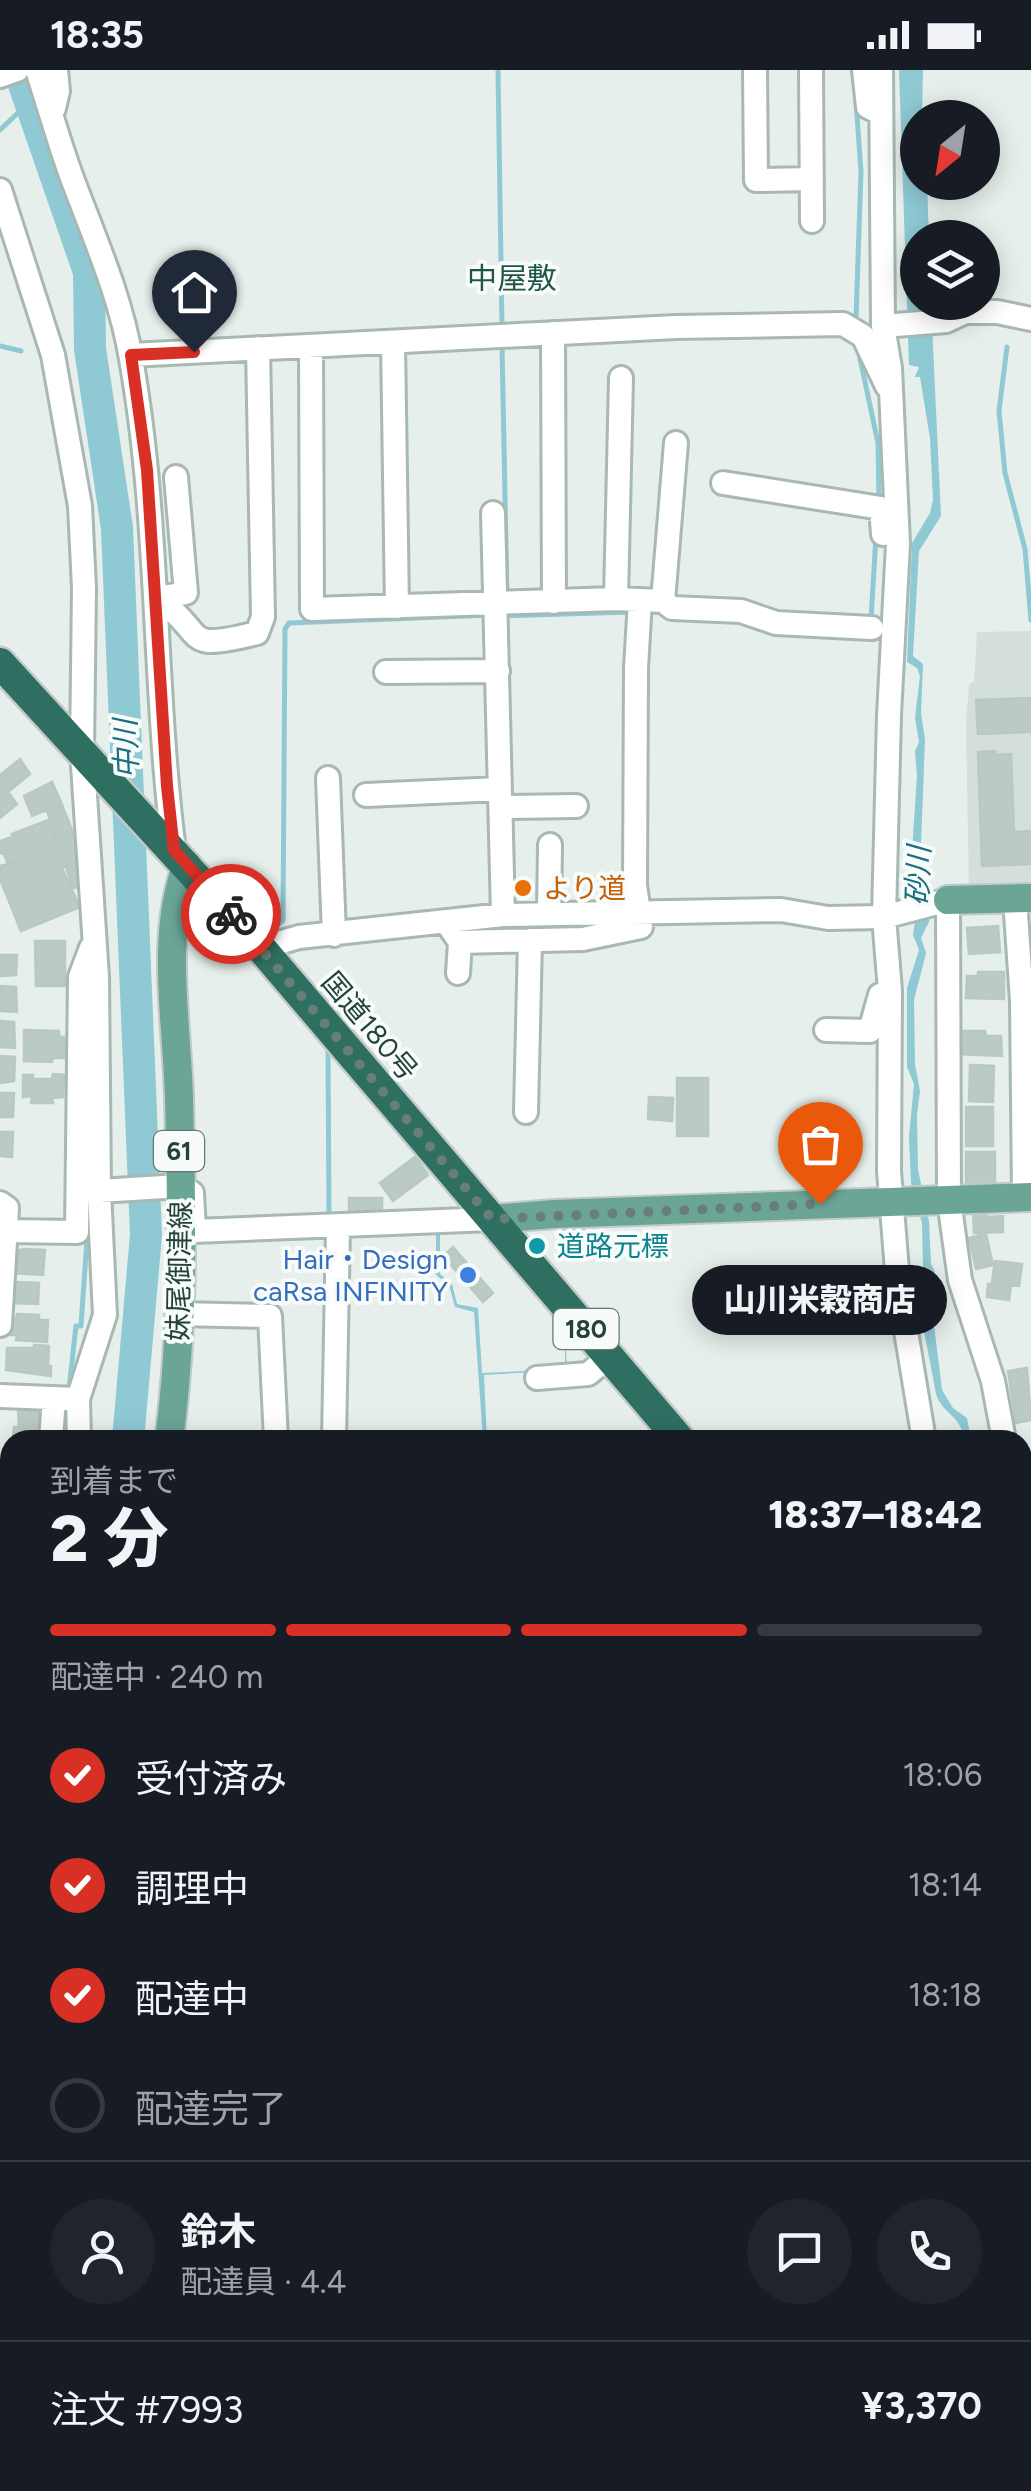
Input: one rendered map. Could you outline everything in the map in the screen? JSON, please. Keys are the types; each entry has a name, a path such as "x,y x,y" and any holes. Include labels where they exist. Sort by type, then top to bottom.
{"highway":[{"name":"国道180号","path":"0,664 261,948 671,1430"}],"main road":[{"name":"妹尾御津線","path":"171,1430 179,1314 172,938 177,891 175,851"},
{"path":"945,902 1023,899"},
{"path":"492,1219 1027,1197"}],"street":[{"path":"0,76 17,70"},
{"path":"37,70 108,272 131,355 147,470 175,851"},
{"path":"52,116 58,91 56,70"},
{"path":"754,70 756,180 812,179"},
{"path":"810,70 812,221"},
{"path":"864,70 868,107 882,114"},
{"path":"826,1030 870,1031 880,1000 888,917 892,586 898,544 887,326 881,70"},
{"path":"0,190 52,355 80,506 84,588 82,750 94,940 105,1315 78,1399 79,1430"},
{"path":"0,216 18,244"},
{"path":"887,326 940,322 965,312 997,312 1031,319"},
{"path":"131,355 761,323 844,324 863,336 890,389"},
{"path":"553,333 554,602"},
{"path":"393,342 397,607"},
{"path":"311,346 312,609 501,609 554,602 740,611 776,623 872,628"},
{"path":"157,598 174,610 194,638 202,642 257,633 262,618 258,348"},
{"path":"460,942 583,938 641,927 635,885 639,606 621,378"},
{"path":"639,606 676,443"},
{"path":"157,598 186,593 176,477"},
{"path":"723,482 880,508 892,586 872,628 889,715"},
{"path":"493,513 501,609 498,670 503,914"},
{"path":"386,672 498,670"},
{"path":"328,778 334,935"},
{"path":"366,795 500,798 576,806"},
{"path":"549,914 550,844"},
{"path":"1023,899 1027,1197"},
{"path":"261,948 299,937 503,914 782,910 828,918 888,917 945,902 946,1200 960,1280 993,1381 1002,1430"},
{"path":"446,922 460,942 458,974"},
{"path":"7,1231 78,1232 80,977 94,940"},
{"path":"526,1112 530,940"},
{"path":"886,950 898,1283 920,1430"},
{"path":"101,1190 176,1186 192,1193 194,1231 492,1219"},
{"path":"0,1202 7,1208 0,1324"},
{"path":"332,1228 334,1430"},
{"path":"179,1314 270,1316 276,1430"},
{"path":"537,1378 588,1374 609,1357"},
{"path":"0,1396 78,1399"},
{"path":"52,1430 54,1398"}],"shaded area":[{"path":"1031,628 1031,887 969,890 966,724 977,632"}],"water":[{"path":"899,70 923,70 922,100 900,100"},
{"path":"903,200 928,200 928,220 904,220"},
{"name":"砂川","path":"907,320 932,320 941,516 919,551 913,656 923,664 921,844 930,892 929,922 921,938 926,953 914,1000 915,1064 920,1091 918,1170 935,1272 930,1292 942,1390 953,1408 967,1418 969,1430 961,1430 936,1394 918,1299 928,1275 923,1268 922,1223 911,1183 909,1137 914,1084 907,1067 907,988 919,950 913,935 916,915 905,898 918,879 912,851 915,751 919,742 915,718 920,676 917,668 907,662 912,543 930,513 933,500 930,438 920,377 915,377 919,367 909,365"},
{"path":"440,1224 440,1274 452,1284 457,1304 478,1308 482,1373 565,1369 565,1328 567,1370 484,1375 487,1430 482,1430 474,1312 455,1307 449,1285 436,1275 436,1227"}],"building":[{"path":"1031,698 1031,732 978,734 976,700"},
{"path":"995,751 995,755 1011,754 1014,832 1031,831 1031,864 982,866 978,752"},
{"path":"20,759 30,774 8,792 17,804 0,818 0,775"},
{"path":"52,782 62,804 32,816 24,796"},
{"path":"62,805 74,835 79,887 73,888 47,811"},
{"path":"48,820 67,865 62,868 80,907 21,931 0,879 0,866 23,860 12,834"},
{"path":"12,837 21,859 7,862 0,853 0,841"},
{"path":"998,926 1000,952 969,954 967,928"},
{"path":"35,941 65,941 65,986 36,986"},
{"path":"0,955 17,955 16,975 0,976"},
{"path":"978,972 1004,972 1004,999 966,998 967,976 978,976"},
{"path":"0,986 16,987 17,1012 0,1011"},
{"path":"0,1021 14,1022 15,1048 0,1047"},
{"path":"24,1030 59,1031 59,1037 64,1037 67,1058 24,1061"},
{"path":"959,1031 985,1031 986,1036 1001,1036 1002,1056 959,1054"},
{"path":"0,1056 15,1057 14,1081 0,1083"},
{"path":"970,1065 994,1066 993,1102 969,1101"},
{"path":"53,1074 64,1075 63,1097 52,1098 53,1103 31,1103 32,1096 23,1097 23,1075 52,1079"},
{"path":"677,1078 708,1078 708,1136 677,1136"},
{"path":"0,1093 14,1093 13,1117 0,1117"},
{"path":"649,1097 673,1098 672,1121 648,1119"},
{"path":"966,1107 993,1107 993,1146 966,1146"},
{"path":"0,1132 13,1132 12,1157 0,1156"},
{"path":"966,1152 995,1152 995,1189 966,1188"},
{"path":"415,1157 428,1175 393,1201 380,1183"},
{"path":"349,1198 382,1198 382,1217 349,1217"},
{"path":"973,1208 986,1208 986,1217 1003,1216 1003,1232 974,1233"},
{"path":"561,1222 584,1223 583,1259 560,1258"},
{"path":"986,1234 993,1265 976,1269 969,1238"},
{"name":"Hair・Design caRsa INFINITY","path":"453,1247 493,1293 483,1302 443,1256"},
{"path":"45,1250 43,1275 12,1273 13,1251"},
{"path":"995,1261 1022,1264 1019,1286 992,1282"},
{"path":"13,1282 39,1283 38,1304 11,1303"},
{"path":"988,1284 1011,1286 1009,1300 987,1297"},
{"path":"17,1314 39,1315 39,1320 48,1320 47,1342 16,1340 17,1335 9,1335 10,1317 17,1318"},
{"path":"49,1346 51,1376 6,1370 7,1348"},
{"path":"1027,1368 1031,1420 1016,1423 1008,1371"},
{"path":"18,1409 39,1410 40,1430 14,1430 19,1427"}],"waterway":[{"name":"中川","path":"19,70 89,272 90,349 117,528 146,1235 129,1430"},
{"path":"498,70 502,328"},
{"path":"855,87 861,172 856,318"},
{"path":"0,130 22,109 34,116"},
{"path":"502,344 507,598"},
{"path":"0,346 21,351"},
{"path":"1007,347 999,411 1005,473 1025,549 1031,620"},
{"path":"858,349 878,443 879,499"},
{"path":"871,619 876,536"},
{"path":"502,616 631,612"},
{"path":"267,936 283,920 285,629 289,623 491,615"},
{"path":"325,1045 329,1217"},
{"path":"69,1389 76,1326 81,1326 87,1239"}],"way so far":[{"path":"231,914 492,1219 820,1204"}],"place":[{"name":"より道","path":"523,888"},
{"name":"山川米穀商店","path":"820,1204"},
{"name":"道路元標","path":"537,1246"},
{"name":"Hair・Design caRsa INFINITY","path":"468,1275"}],"district":[{"name":"中屋敷","path":"512,278"}],"route":[{"path":"194,352 131,355 147,470 174,850 231,914"}]}
